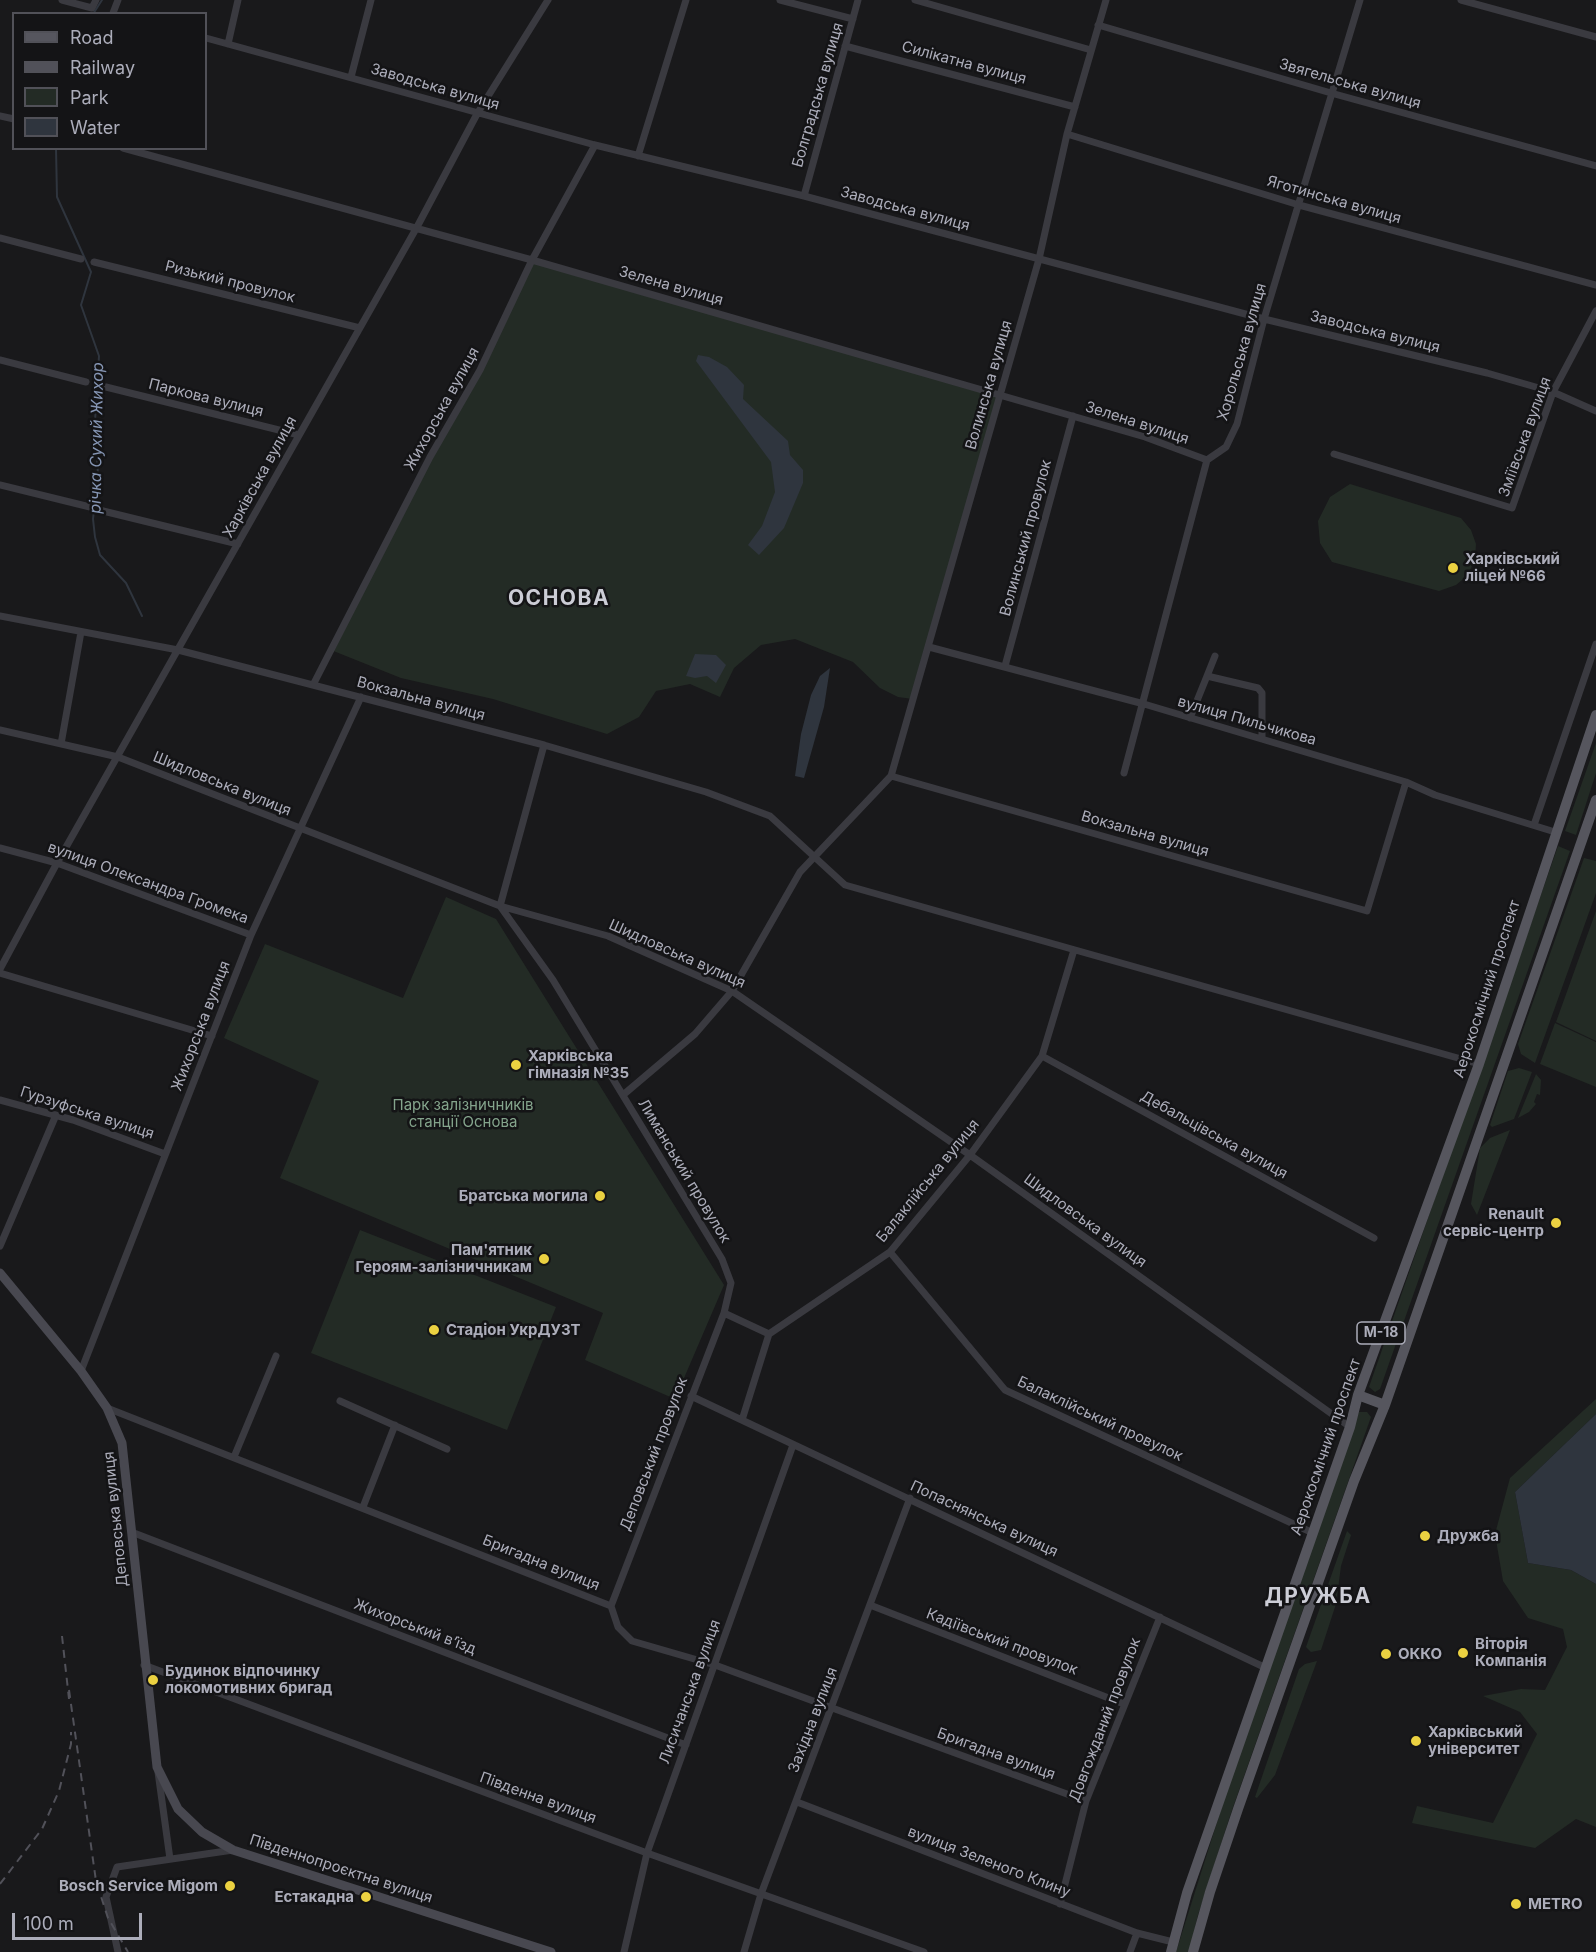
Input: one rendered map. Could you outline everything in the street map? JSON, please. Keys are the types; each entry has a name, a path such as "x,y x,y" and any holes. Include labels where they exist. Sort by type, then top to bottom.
{"main road":[{"name":"Аерокосмічний проспект","path":"1172,1947 1350,1427 1358,1395 1479,1064 1596,715"},
{"name":"М-18","path":"1193,1952 1238,1809 1354,1481 1385,1405 1596,800"},
{"name":"Деповська вулиця","path":"0,1273 81,1371 107,1408 122,1443 134,1533 144,1665 157,1767"},
{"path":"1358,1395 1385,1405"},
{"name":"Південнопроєктна вулиця","path":"157,1767 178,1809 202,1832 233,1850 551,1952"}],"street":[{"path":"62,0 92,8 96,0"},
{"path":"228,44 238,0"},
{"path":"351,76 371,0"},
{"name":"Харківська вулиця","path":"0,971 57,863 417,227 477,114 548,0"},
{"path":"638,156 686,0"},
{"path":"780,0 853,19"},
{"name":"Болградська вулиця","path":"804,196 858,0"},
{"path":"915,0 1091,50"},
{"name":"Волинська вулиця","path":"891,776 1039,259 1067,134 1106,0"},
{"name":"Хорольська вулиця","path":"1207,460 1226,447 1237,424 1264,319 1360,0"},
{"path":"1461,0 1596,37"},
{"path":"102,11 108,12"},
{"name":"Звягельська вулиця","path":"1098,25 1331,93 1596,166"},
{"name":"Заводська вулиця","path":"207,38 351,76 477,114 595,145 804,196 1264,319 1487,373 1553,392 1596,411"},
{"name":"Силікатна вулиця","path":"845,46 1075,106"},
{"name":"Яготинська вулиця","path":"1067,134 1299,205 1596,285"},
{"name":"Жихорська вулиця","path":"313,685 430,457 480,370 532,260 595,145"},
{"name":"Зелена вулиця","path":"130,150 532,260 1145,437 1207,460"},
{"path":"0,238 81,259"},
{"name":"Ризький провулок","path":"94,262 360,328"},
{"name":"Зміївська вулиця","path":"1334,454 1512,508 1553,392 1596,310"},
{"path":"0,360 86,382"},
{"name":"Паркова вулиця","path":"106,387 299,435"},
{"name":"Волинський провулок","path":"1005,666 1073,416"},
{"path":"1124,773 1207,460"},
{"path":"0,485 90,507"},
{"path":"99,510 238,544"},
{"name":"Вокзальна вулиця","path":"0,616 178,650 544,745 706,792 770,816 845,885 1479,1064"},
{"path":"61,744 81,632"},
{"path":"1534,825 1596,644"},
{"name":"вулиця Пильчикова","path":"929,647 1144,704 1406,782 1435,795 1555,832"},
{"path":"1190,718 1215,656"},
{"path":"1208,676 1258,688 1262,693 1262,739"},
{"name":"Жихорська вулиця","path":"81,1371 251,935 361,697"},
{"name":"Шидловська вулиця","path":"0,730 118,757 300,830 500,906 608,936 732,991 970,1155 1350,1427"},
{"path":"500,906 544,745"},
{"path":"623,1095 695,1034 732,991 800,872 891,776"},
{"name":"Вокзальна вулиця","path":"891,776 1367,911 1406,782"},
{"name":"вулиця Олександра Громека","path":"0,848 57,863 251,935"},
{"name":"Лиманський провулок","path":"500,906 553,980 728,1271 731,1282 724,1313"},
{"name":"Балаклійська вулиця","path":"769,1334 890,1252 970,1155 1042,1056 1074,950"},
{"path":"0,971 212,1036"},
{"name":"Дебальцівська вулиця","path":"1042,1056 1374,1238"},
{"name":"Гурзуфська вулиця","path":"0,1100 56,1115 165,1154"},
{"path":"0,1246 56,1115"},
{"name":"Балаклійський провулок","path":"890,1252 1005,1390 1313,1533"},
{"path":"724,1313 769,1334 742,1420"},
{"name":"Деповський провулок","path":"611,1606 724,1313"},
{"path":"234,1457 276,1356"},
{"name":"Попаснянська вулиця","path":"691,1396 1266,1668"},
{"path":"340,1401 447,1449"},
{"name":"Бригадна вулиця","path":"107,1408 611,1606 618,1627 632,1641 714,1665 1086,1801"},
{"path":"363,1507 395,1425"},
{"name":"Лисичанська вулиця","path":"624,1952 647,1853 793,1445"},
{"name":"Західна вулиця","path":"744,1952 761,1894 910,1498"},
{"name":"Жихорський в’їзд","path":"134,1533 686,1745"},
{"name":"Кадіївський провулок","path":"870,1605 1124,1704"},
{"name":"Довгожданий провулок","path":"1060,1904 1086,1801 1160,1617"},
{"name":"Південна вулиця","path":"144,1665 647,1853 924,1952"},
{"path":"157,1767 170,1859"},
{"name":"вулиця Зеленого Клину","path":"796,1802 1172,1947"},
{"path":"118,1952 106,1897 117,1867 233,1850"},
{"path":"1130,1952 1137,1933"}],"green space":[{"path":"532,260 999,396 913,699 898,697 880,688 853,662 795,639 761,645 734,668 720,697 690,684 656,691 639,717 607,734 493,699 401,678 331,650 430,457 480,370"},
{"path":"1350,484 1461,518 1471,530 1476,544 1475,559 1468,575 1456,585 1439,591 1332,562 1320,543 1318,521 1330,497"},
{"path":"1596,743 1596,773 1576,835 1565,831"},
{"path":"1558,846 1570,851 1380,1389 1375,1392 1369,1387"},
{"path":"1584,858 1596,861 1596,893 1535,1063 1521,1054 1518,1044"},
{"name":"Парк залізничників станції Основа","path":"446,897 496,919 724,1285 675,1399 585,1360 603,1313 280,1178 319,1081 224,1038 265,944 403,998"},
{"path":"1596,911 1596,1041 1556,1022"},
{"path":"1555,1023 1596,1042 1596,1087 1540,1064"},
{"path":"1519,1068 1532,1072 1514,1119 1492,1127 1490,1125 1508,1071"},
{"path":"1536,1074 1541,1080 1540,1095 1537,1094 1534,1102 1536,1104 1529,1112 1518,1118"},
{"path":"1510,1130 1477,1215 1471,1204 1480,1148 1490,1138"},
{"name":"Стадіон УкрДУЗТ","path":"360,1230 556,1307 507,1430 311,1353"},
{"path":"1596,1399 1596,1414 1515,1492 1528,1563 1571,1570 1596,1584 1596,1827 1576,1819 1535,1848 1412,1823 1417,1806 1493,1823 1537,1734 1520,1712 1483,1696 1521,1689 1545,1690 1567,1647 1563,1629 1528,1618 1503,1581 1495,1534 1510,1478"},
{"path":"1359,1412 1367,1412 1371,1417 1231,1813 1198,1915 1189,1952 1176,1952 1225,1797"},
{"path":"1347,1531 1351,1535 1341,1566 1336,1604 1321,1650 1311,1652 1306,1647"},
{"path":"1317,1661 1275,1775 1257,1798 1255,1797 1299,1669 1305,1664"}],"water":[{"path":"698,355 709,357 727,367 744,385 743,399 788,441 790,455 803,470 803,483 784,528 759,555 748,545 762,526 775,492 771,462 696,361"},
{"path":"695,654 716,655 726,665 716,683 707,676 695,678 686,676"},
{"path":"830,668 824,707 804,778 795,776 801,734 811,695 820,676"},
{"path":"1596,1414 1596,1584 1571,1570 1528,1563 1515,1492"}],"waterway":[{"name":"річка Сухий Жихор","path":"94,12 102,0"},
{"name":"річка Сухий Жихор","path":"56,150 57,197 91,272 81,305 99,356 95,421 98,475 93,519 95,537 100,555 126,583 142,616"}],"railway":[{"path":"62,1636 69,1699"},
{"path":"69,1690 96,1881 108,1918 128,1952"},
{"path":"0,1884 42,1829 59,1791 71,1744 71,1732"}],"place":[{"name":"Харківський ліцей №66","path":"1453,568"},
{"name":"Харківська гімназія №35","path":"516,1065"},
{"name":"Братська могила","path":"600,1196"},
{"name":"Renault сервіс-центр","path":"1556,1223"},
{"name":"Пам'ятник Героям-залізничникам","path":"544,1259"},
{"name":"Стадіон УкрДУЗТ","path":"434,1330"},
{"name":"Дружба","path":"1425,1536"},
{"name":"Віторія Компанія","path":"1463,1653"},
{"name":"ОККО","path":"1386,1654"},
{"name":"Будинок відпочинку локомотивних бригад","path":"153,1680"},
{"name":"Харківський університет","path":"1416,1741"},
{"name":"Bosch Service Migom","path":"230,1886"},
{"name":"Естакадна","path":"366,1897"},
{"name":"METRO","path":"1516,1904"}],"district":[{"name":"ОСНОВА","path":"559,599"},
{"name":"ДРУЖБА","path":"1318,1597"}]}
